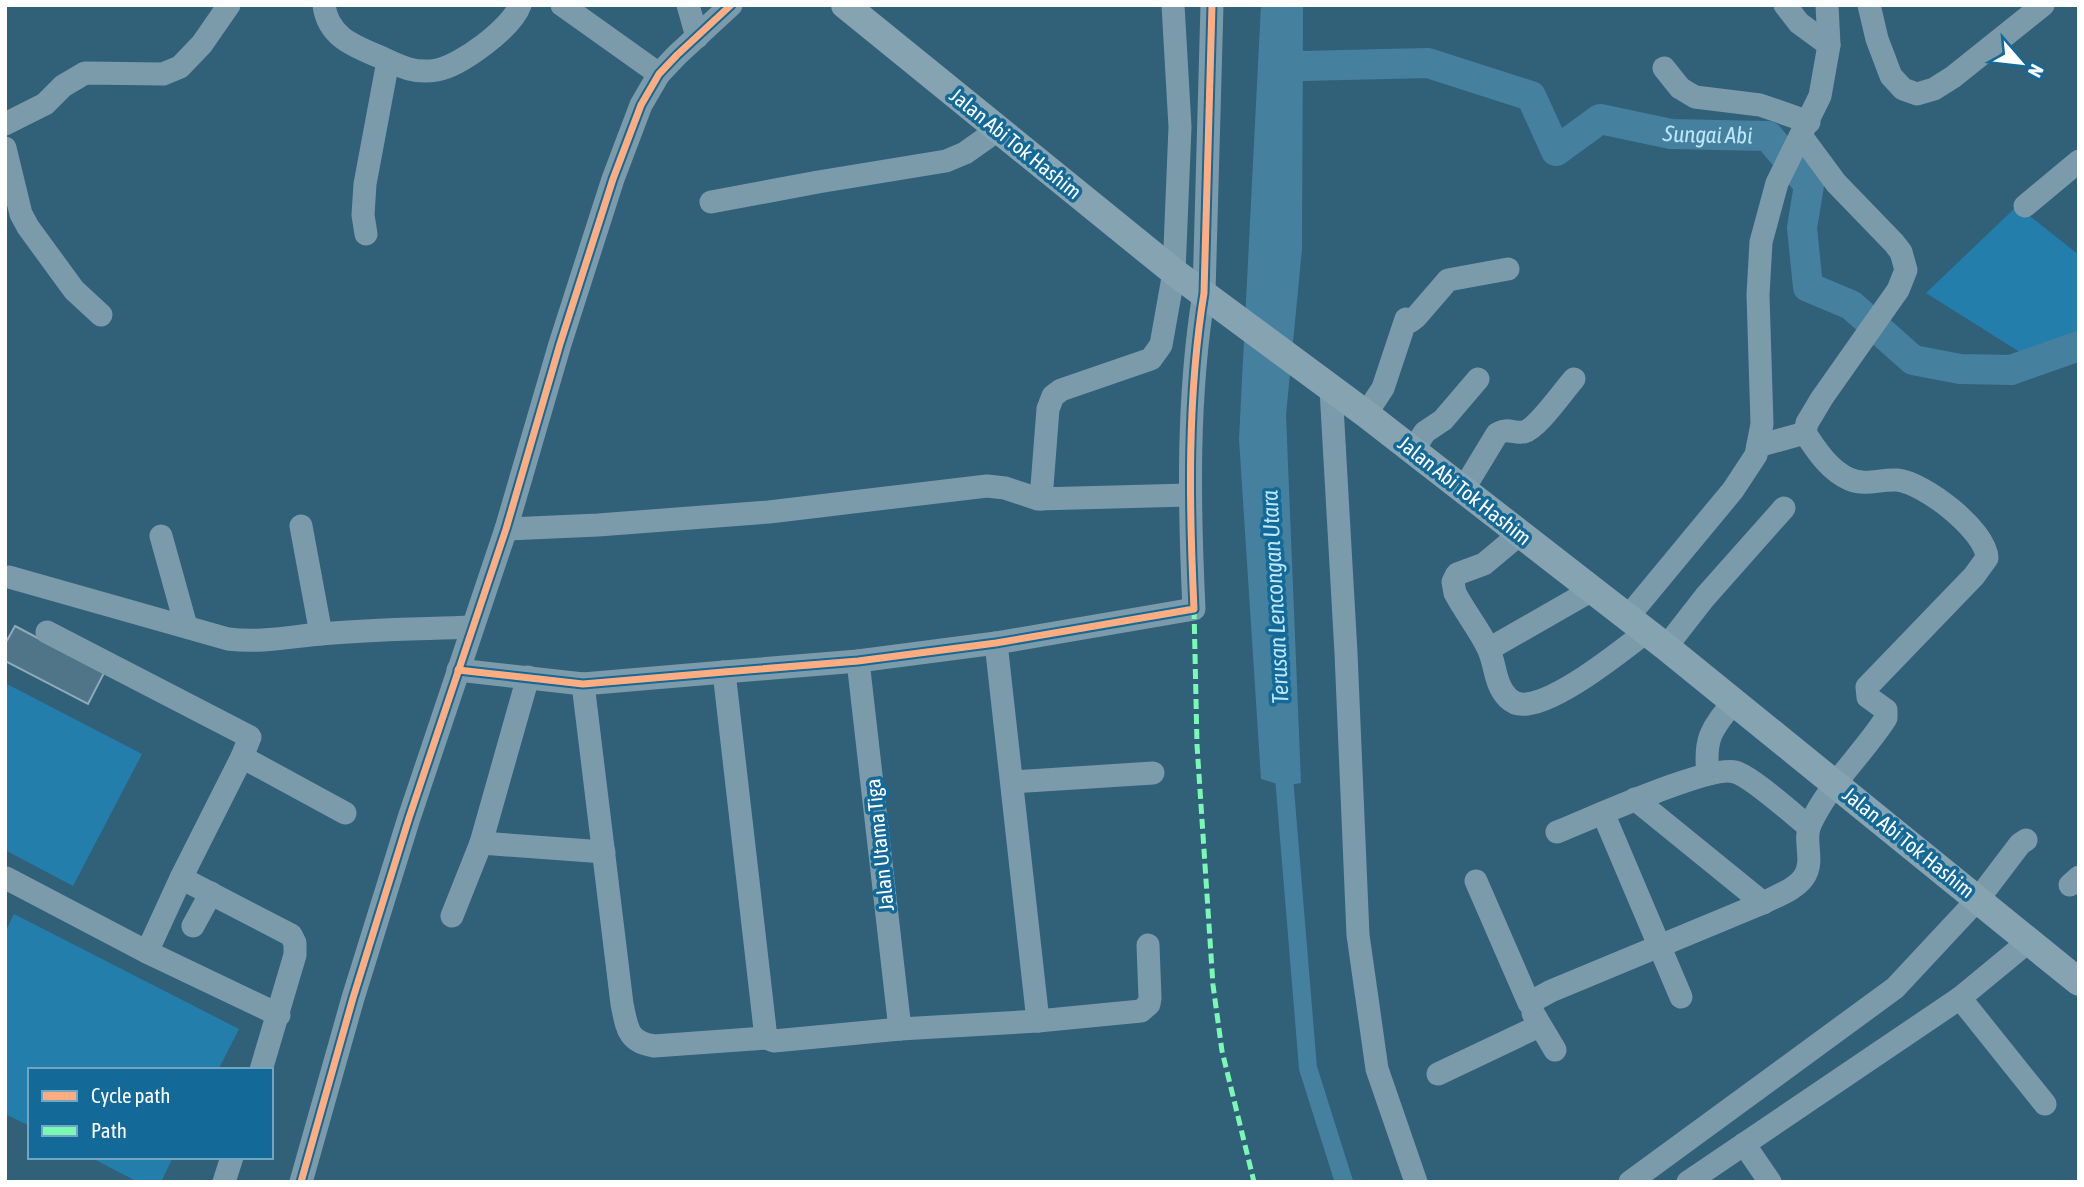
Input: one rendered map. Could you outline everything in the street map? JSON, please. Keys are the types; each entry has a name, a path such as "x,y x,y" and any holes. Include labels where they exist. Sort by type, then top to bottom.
{"main road":[{"name":"Jalan Abi Tok Hashim","path":"845,5 1174,272 1366,414 1647,632 1979,898 2078,981"}],"street":[{"path":"5,124 45,104 64,86 85,73 163,74 180,67 202,44 229,5"},
{"path":"324,5 330,26 349,44 411,71 447,68 501,32 516,16 520,5"},
{"path":"562,5 659,74"},
{"path":"688,5 697,37"},
{"path":"301,1182 408,818 506,529 560,344 613,179 641,105 659,74 731,5"},
{"path":"1041,499 1049,402 1061,390 1151,359 1161,345 1174,272 1180,127 1173,5"},
{"path":"458,670 583,684 858,661 996,643 1194,609 1189,495 1197,334 1212,300 1212,5"},
{"path":"1784,5 1805,28 1829,45"},
{"path":"1647,632 1756,455 1762,412 1758,267 1764,223 1777,183 1820,96 1829,45 1827,5"},
{"path":"1869,5 1877,39 1891,76 1903,89 1917,94 1934,89 1953,77 2043,5"},
{"path":"366,234 363,215 365,184 388,61"},
{"path":"1529,1003 1763,903 1794,887 1803,879 1810,858 1809,827 1886,718 1886,710 1868,697 1867,687 1974,576 1987,558 1983,543 1965,522 1919,487 1896,480 1868,483 1848,478 1830,466 1805,433 1807,423 1822,398 1903,280 1906,270 1901,252 1836,183 1802,136 1760,105 1695,97 1680,88 1664,68"},
{"path":"711,202 946,161 965,153 999,129"},
{"path":"5,148 21,214 28,227 74,290 101,314"},
{"path":"2025,206 2079,161"},
{"path":"1366,414 1383,388 1406,319 1411,321 1416,317 1448,280 1508,269"},
{"path":"1413,450 1425,432 1443,420 1478,379"},
{"path":"1463,490 1497,433 1503,430 1519,432 1530,429 1574,379"},
{"path":"1331,388 1358,935 1377,1069 1416,1182"},
{"path":"1758,446 1805,433"},
{"path":"506,529 769,512 987,486 1005,488 1028,498 1041,499 1189,495"},
{"path":"1521,533 1484,564 1457,574 1453,582 1455,593 1489,649 1503,691 1509,699 1518,704 1528,704 1544,699 1587,676 1647,632 1705,597 1784,508"},
{"path":"301,526 321,634"},
{"path":"160,536 186,626"},
{"path":"9,577 228,639 256,642 321,634 472,627"},
{"path":"1489,649 1592,590"},
{"path":"47,632 248,734 249,741 242,757 181,878 148,953"},
{"path":"996,643 1038,1021"},
{"name":"Jalan Utama Tiga","path":"858,661 900,1029"},
{"path":"724,672 766,1038"},
{"path":"452,916 481,843 528,677"},
{"path":"583,684 622,1004 626,1022 638,1041 654,1046 766,1038 774,1041 900,1029 1128,1014 1149,1004 1151,989 1148,945"},
{"path":"1708,774 1705,752 1708,739 1713,726 1733,703"},
{"path":"242,757 345,813"},
{"path":"1557,832 1635,799 1725,770 1742,774 1809,827"},
{"path":"1012,782 1153,773"},
{"path":"1635,799 1763,903"},
{"path":"1603,813 1681,998"},
{"path":"1630,1182 1895,988 1979,898 2020,844 2026,841"},
{"path":"481,843 604,852"},
{"path":"6,878 148,953 279,1015"},
{"path":"181,878 290,935 295,943 295,955 279,1015 262,1068"},
{"path":"1476,881 1539,1026 1555,1051"},
{"path":"193,926 211,893"},
{"path":"1689,1182 1960,998 2029,941"},
{"path":"1960,998 2045,1104"},
{"path":"1438,1074 1539,1026"},
{"path":"1744,1144 1770,1182"},
{"path":"223,1182 231,1159"}],"shaded area":[{"path":"2017,206 2079,255 2079,357 2042,366 1926,293"},
{"path":"5,683 142,754 73,886 5,850"},
{"path":"14,914 239,1029 219,1068 28,1068 28,1125 5,1114 5,932"},
{"path":"94,1159 172,1159 161,1182 138,1182"}],"water":[{"path":"1261,5 1303,5 1302,249 1286,415 1301,783 1284,786 1261,779 1239,439"}],"building":[{"path":"15,626 104,673 88,704 5,661 5,644"}],"waterway":[{"name":"Sungai Abi","path":"1278,61 1303,66 1428,63 1531,96 1556,151 1600,119 1671,134 1768,136 1809,185 1802,228 1808,287 1851,305 1913,360 1960,369 2011,370 2079,346"},
{"name":"Terusan Lencongan Utara","path":"1283,765 1308,1068 1344,1182"}],"marked path":[{"path":"1194,609 1197,745 1213,985 1222,1051 1254,1182"}],"cycle path":[{"path":"301,1182 353,998 409,818 506,529 560,344 613,179 641,105 659,74 731,5"},
{"path":"458,670 583,684 858,661 996,643 1194,609 1191,530 1192,411 1204,293 1212,5"}]}
